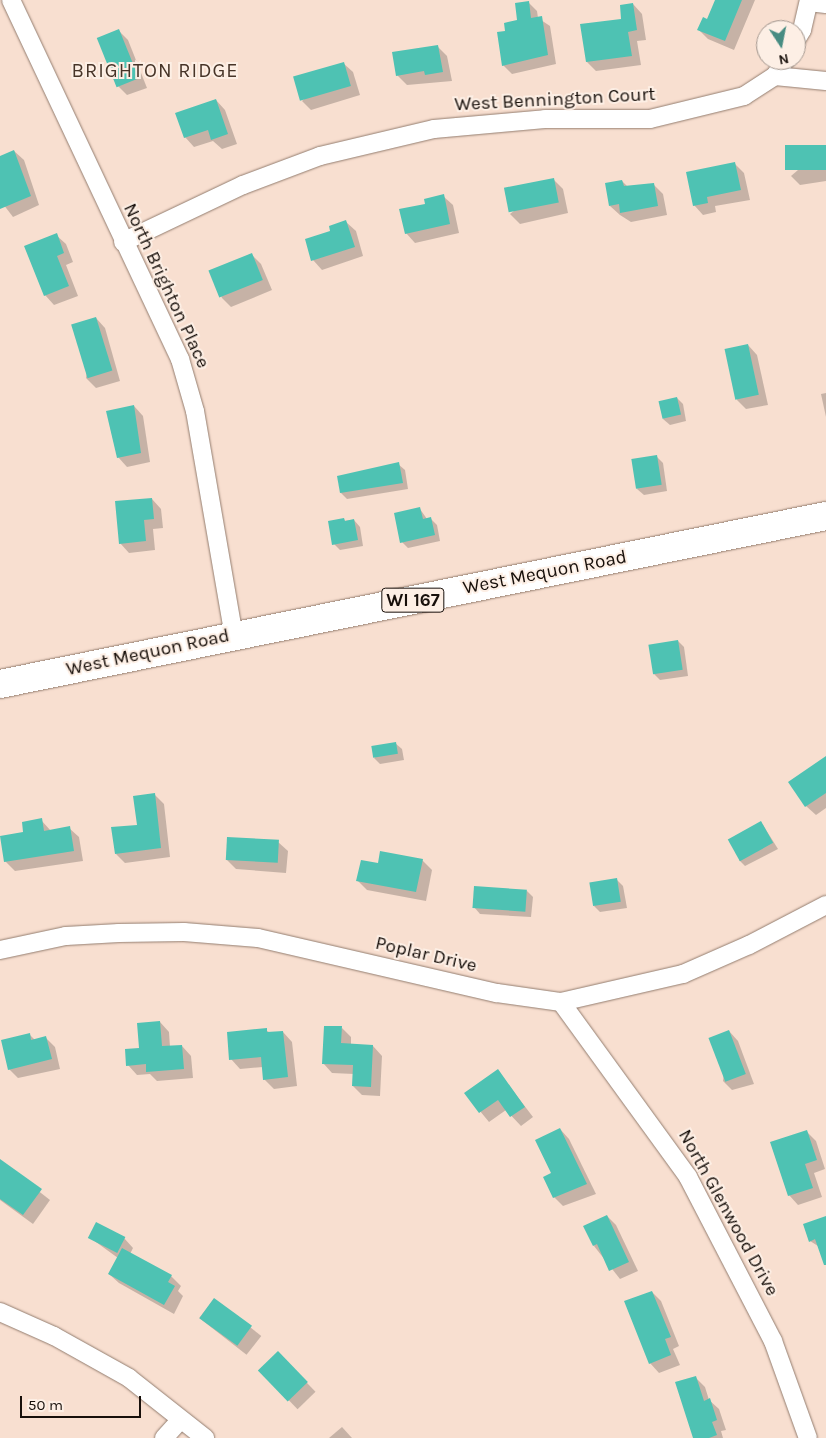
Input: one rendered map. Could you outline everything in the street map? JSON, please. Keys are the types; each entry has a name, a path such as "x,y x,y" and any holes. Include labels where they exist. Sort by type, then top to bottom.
{"main road":[{"name":"West Mequon Road","path":"0,684 826,516"}],"street":[{"name":"North Brighton Place","path":"11,0 123,242 180,359 195,411 234,636"},
{"path":"805,20 814,2"},
{"name":"West Bennington Court","path":"123,242 243,185 320,156 434,128 545,119 650,119 744,96 775,76 779,70"},
{"path":"775,76 826,81"},
{"name":"Poplar Drive","path":"0,950 66,936 118,933 184,932 258,938 497,994 561,1002 682,974 750,945 826,905"},
{"name":"North Glenwood Drive","path":"561,1002 658,1133 692,1185 773,1341 808,1438"},
{"path":"0,1312 54,1336 129,1378 205,1438"},
{"path":"164,1438 180,1420"}],"building":[{"path":"715,0 742,0 725,41 697,30 703,17 707,19"},
{"path":"529,1 531,18 542,16 548,55 502,66 497,32 505,31 504,23 517,20 515,3"},
{"path":"633,3 637,30 628,32 632,56 586,62 580,24 621,19 620,5"},
{"path":"119,29 139,78 117,87 97,38"},
{"path":"438,45 443,72 425,75 424,71 396,76 392,52"},
{"path":"344,62 351,86 300,101 293,77"},
{"path":"216,99 228,134 211,140 208,130 184,138 175,113"},
{"path":"785,145 826,145 826,170 785,170"},
{"path":"14,150 31,196 0,209 0,156"},
{"path":"735,162 741,190 707,197 708,203 693,206 686,172"},
{"path":"554,178 559,203 509,212 504,188"},
{"path":"622,180 624,186 654,183 658,206 620,213 619,204 609,206 605,183"},
{"path":"444,194 450,224 405,234 399,209 425,204 424,199"},
{"path":"346,220 355,247 311,261 305,239 330,231 329,226"},
{"path":"57,233 64,253 57,256 69,286 44,296 24,246"},
{"path":"252,253 263,280 219,297 208,271"},
{"path":"96,317 112,371 88,378 71,325"},
{"path":"748,344 759,395 735,400 725,349"},
{"path":"677,397 681,415 663,419 658,401"},
{"path":"134,405 141,453 117,458 106,411"},
{"path":"657,455 662,485 636,489 631,459"},
{"path":"399,462 403,483 340,493 337,476"},
{"path":"152,498 154,519 144,520 146,541 119,544 115,501"},
{"path":"420,507 423,519 431,517 435,535 400,543 394,513"},
{"path":"344,518 345,521 354,519 358,540 332,545 328,521"},
{"path":"678,640 683,670 653,674 648,645"},
{"path":"396,742 398,754 373,758 371,746"},
{"path":"826,756 826,793 805,807 788,782"},
{"path":"155,793 161,848 115,854 111,827 137,825 133,796"},
{"path":"42,818 44,831 70,826 74,851 4,862 0,836 23,832 22,822"},
{"path":"761,821 773,843 740,861 728,839"},
{"path":"227,837 279,840 278,863 226,860"},
{"path":"380,851 423,859 416,892 356,881 361,860 378,863"},
{"path":"617,878 621,902 593,906 589,882"},
{"path":"474,886 527,890 525,912 472,908"},
{"path":"160,1021 162,1046 182,1045 184,1069 146,1072 146,1064 126,1066 125,1049 139,1048 137,1023"},
{"path":"324,1026 342,1026 341,1043 373,1045 371,1087 352,1086 353,1065 322,1064"},
{"path":"267,1028 267,1032 283,1031 288,1077 263,1080 261,1057 229,1060 227,1032"},
{"path":"729,1030 746,1074 725,1082 708,1038"},
{"path":"30,1033 31,1040 46,1036 52,1059 8,1070 1,1040"},
{"path":"498,1069 525,1107 510,1117 498,1100 479,1113 464,1093"},
{"path":"560,1128 587,1184 553,1198 543,1177 551,1173 535,1140"},
{"path":"807,1130 817,1160 805,1164 813,1188 788,1196 770,1142"},
{"path":"0,1159 42,1189 23,1215 0,1199"},
{"path":"607,1215 629,1262 609,1271 597,1244 593,1246 583,1226"},
{"path":"826,1216 826,1265 824,1265 815,1239 809,1242 803,1224"},
{"path":"96,1222 125,1237 117,1253 88,1238"},
{"path":"122,1248 172,1275 168,1282 175,1286 164,1305 108,1274"},
{"path":"652,1291 671,1337 665,1339 671,1355 649,1364 624,1301"},
{"path":"214,1298 252,1326 237,1346 199,1318"},
{"path":"278,1351 308,1382 288,1401 258,1370"},
{"path":"696,1376 704,1401 710,1398 717,1420 712,1422 717,1435 709,1438 693,1438 675,1382"}],"district":[{"name":"BRIGHTON RIDGE","path":"155,70"}]}
